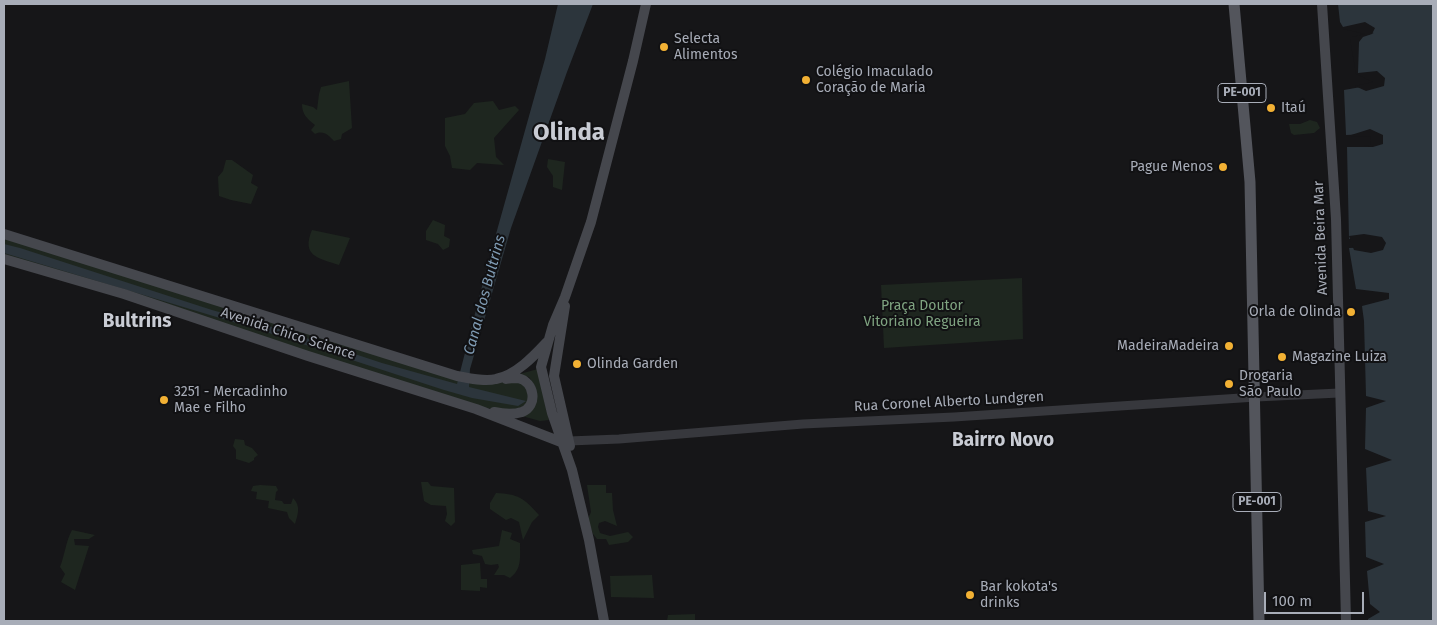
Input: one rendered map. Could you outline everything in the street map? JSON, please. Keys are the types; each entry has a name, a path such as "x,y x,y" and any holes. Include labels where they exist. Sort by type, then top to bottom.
{"main road":[{"path":"565,442 552,413 542,367 556,316 566,297 591,222 646,4"},
{"name":"PE-001","path":"1234,4 1250,182 1256,397 1259,621"},
{"name":"Avenida Beira Mar","path":"1322,4 1336,219 1346,621"},
{"name":"Avenida Chico Science","path":"4,234 457,376 496,379 513,373 548,342"},
{"name":"Avenida Chico Science","path":"4,259 124,294 308,356 476,409 565,442"},
{"path":"566,297 554,376 565,442 589,540 604,621"},
{"path":"513,373 542,367 554,376"},
{"path":"476,409 508,414 520,413 529,407 532,400 532,392 525,382 518,378 496,379"}],"street":[{"name":"Rua Coronel Alberto Lundgren","path":"565,442 803,424 1339,393"}],"green space":[{"path":"349,81 352,128 342,134 341,139 334,141 323,133 315,134 311,130 315,125 306,116 302,104 317,110 321,87"},
{"path":"493,101 499,110 515,106 519,110 494,138 496,157 504,165 477,163 470,170 452,168 450,156 445,146 445,118 465,114 474,103"},
{"path":"1310,120 1317,122 1320,128 1314,133 1294,135 1291,133 1289,124 1300,124"},
{"path":"548,159 565,162 562,190 553,187 553,176 547,167"},
{"path":"226,160 232,160 253,175 251,183 258,187 251,204 219,196 218,177 223,171"},
{"path":"433,220 445,225 444,236 450,239 449,247 443,250 438,244 426,240 426,231"},
{"path":"312,230 350,238 339,265 318,258 310,251 309,239"},
{"path":"4,237 419,367 517,380 524,384 530,397 524,408 505,410 474,407 4,257"},
{"name":"Praça Doutor Vitoriano Regueira","path":"1022,278 1023,339 884,348 881,285"},
{"path":"538,369 549,420 540,421 522,416 537,396 535,386 529,377 516,375"},
{"path":"235,439 244,440 245,445 252,448 258,455 254,460 249,463 236,459 236,450 233,446"},
{"path":"421,482 428,482 431,486 454,488 455,522 451,526 445,521 447,514 446,506 431,505 424,501"},
{"path":"587,485 606,485 606,493 612,493 613,510 617,526 605,521 599,523 600,533 610,536 628,532 633,537 628,542 609,545 606,539 597,539 593,534 588,519 591,512"},
{"path":"253,486 276,486 278,490 275,500 282,501 284,504 291,504 293,498 296,501 298,513 295,524 289,518 287,512 268,508 269,501 256,499 257,492 251,491"},
{"path":"496,493 510,494 520,498 539,515 532,522 523,540 519,522 511,518 506,520 490,509 490,503"},
{"path":"72,530 95,535 89,539 74,539 75,545 89,546 75,590 61,582 65,574 60,567"},
{"path":"502,530 512,533 510,539 520,543 520,558 517,571 510,578 504,575 494,575 499,567 498,564 485,564 482,556 473,554 472,550 499,546"},
{"path":"480,563 481,579 487,579 487,588 480,587 480,591 461,590 461,565"},
{"path":"652,575 654,598 611,597 610,576"},
{"path":"695,614 695,621 667,621 668,615"}],"water":[{"name":"Canal dos Bultrins","path":"558,4 593,4 511,228 470,369 469,387 526,401 518,406 472,398 444,390 263,331 4,253 4,244 20,248 382,363 457,384 489,259 545,59"},
{"path":"1338,4 1433,4 1433,621 1368,621 1368,619 1380,612 1370,604 1367,571 1384,564 1366,557 1365,522 1386,516 1368,511 1366,468 1392,460 1365,449 1366,408 1386,401 1366,396 1362,306 1389,299 1389,293 1356,289 1349,248 1376,247 1375,239 1349,239 1347,147 1373,147 1371,134 1346,135 1344,90 1378,84 1358,73 1352,39 1374,33 1343,27 1340,22"}],"pier":[{"path":"1365,22 1375,28 1372,34 1363,37 1359,42 1358,73 1377,71 1385,78 1384,86 1366,91 1355,86 1373,82 1356,74 1350,39 1365,34 1343,29 1343,27"},
{"path":"1370,129 1383,135 1383,144 1373,147 1364,145 1371,145 1370,136 1350,137 1351,135"},
{"path":"1364,234 1382,237 1386,243 1383,250 1371,253 1354,250 1352,245 1373,245 1373,242 1351,242 1349,236"}],"place":[{"name":"Selecta Alimentos","path":"664,47"},
{"name":"Colégio Imaculado Coração de Maria","path":"806,80"},
{"name":"Itaú","path":"1271,108"},
{"name":"Pague Menos","path":"1223,167"},
{"name":"Orla de Olinda","path":"1351,312"},
{"name":"MadeiraMadeira","path":"1229,346"},
{"name":"Magazine Luiza","path":"1282,357"},
{"name":"Olinda Garden","path":"577,364"},
{"name":"Drogaria São Paulo","path":"1229,384"},
{"name":"3251 - Mercadinho Mae e Filho","path":"164,400"},
{"name":"Bar kokota's drinks","path":"970,595"}],"district":[{"name":"Olinda","path":"569,133"},
{"name":"Bultrins","path":"137,322"},
{"name":"Bairro Novo","path":"1003,441"}]}
